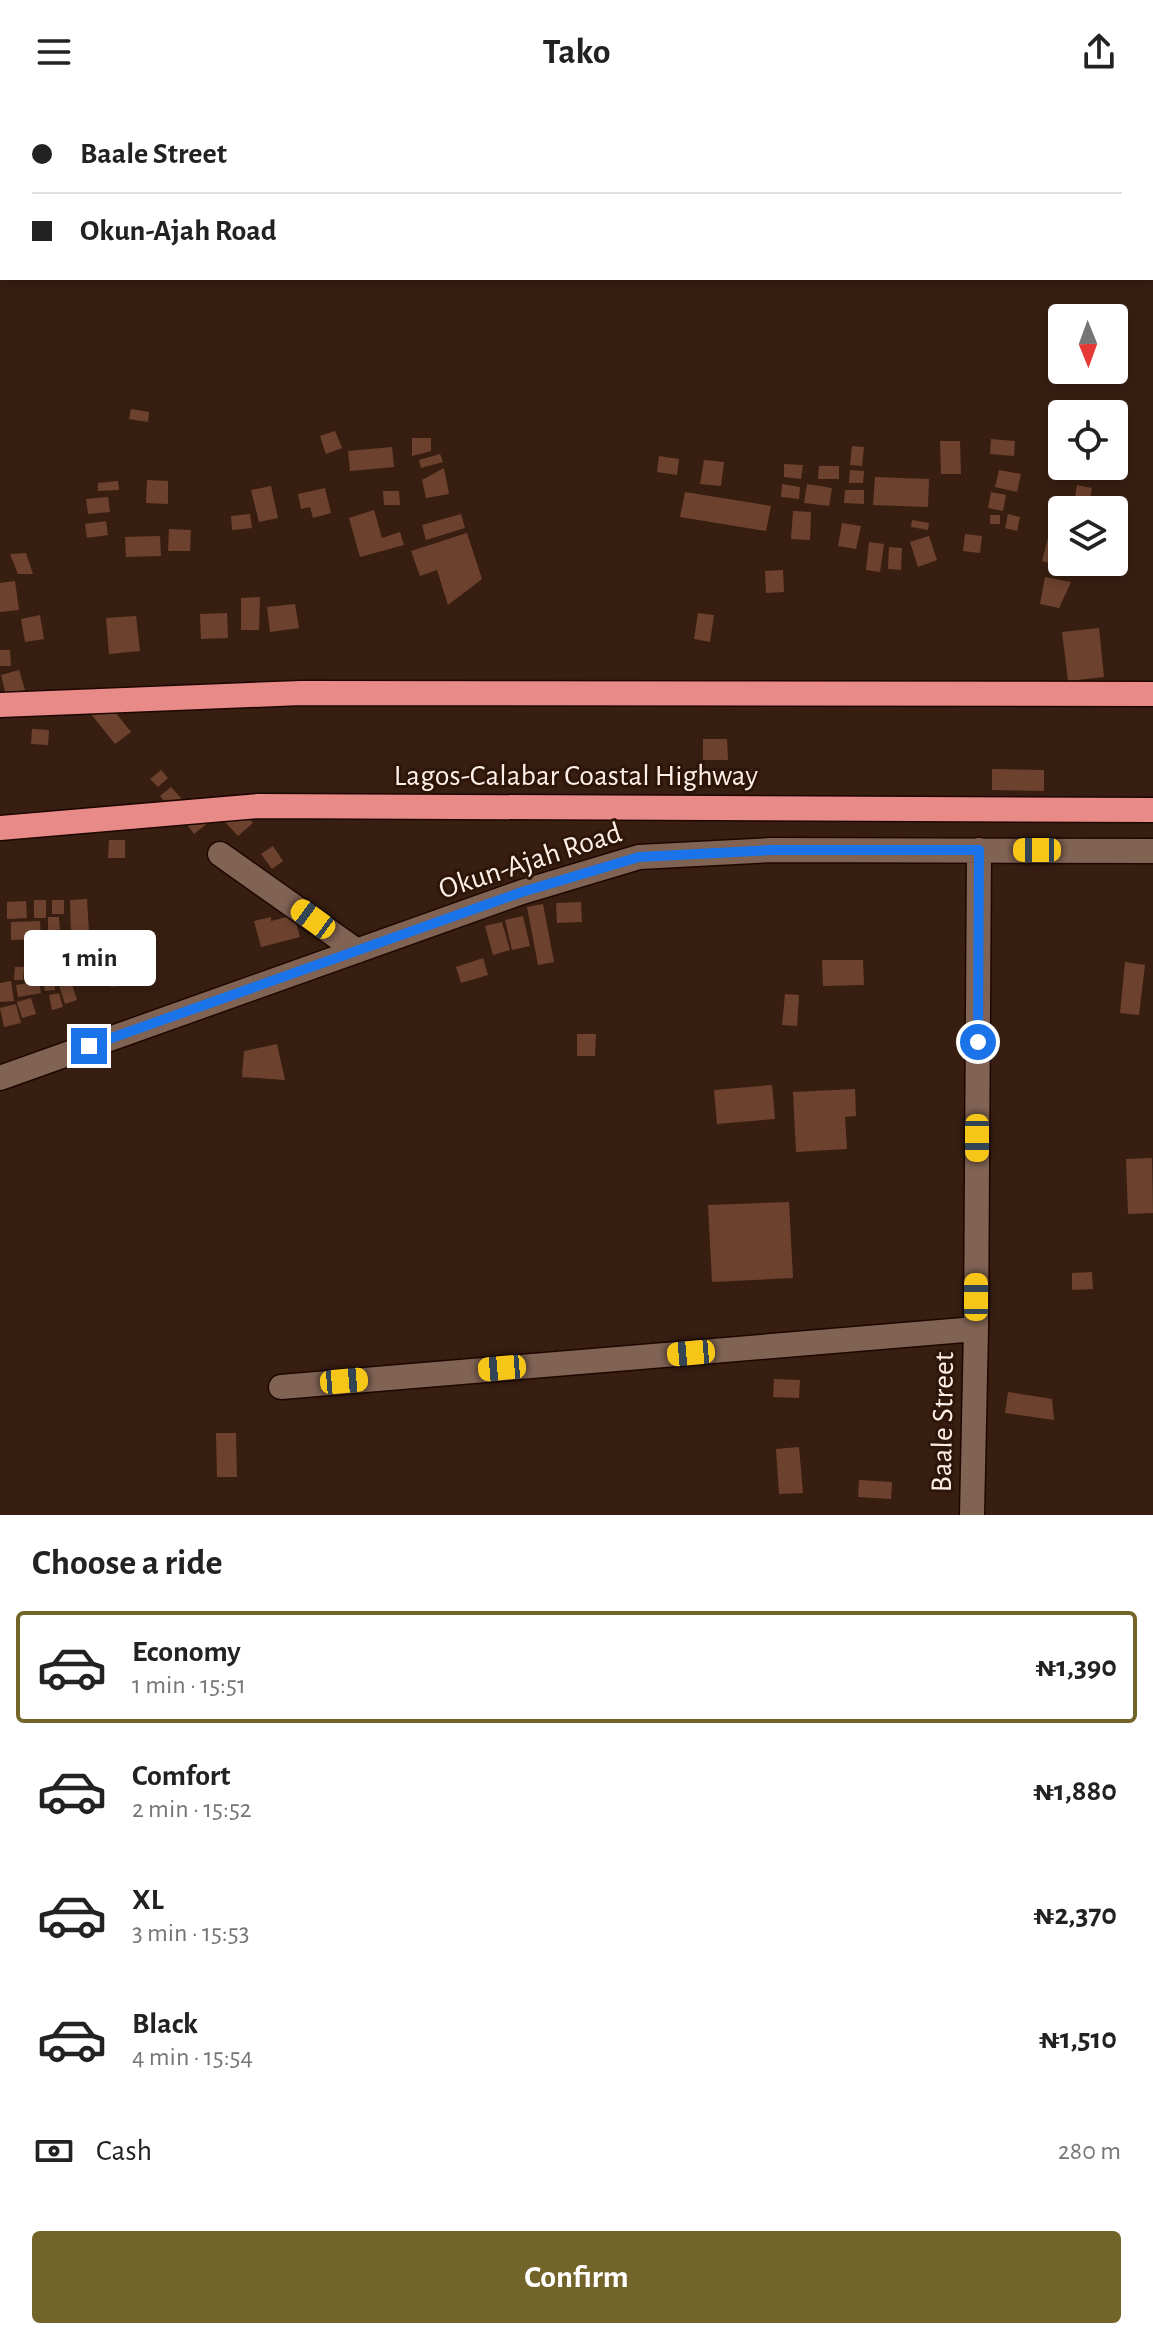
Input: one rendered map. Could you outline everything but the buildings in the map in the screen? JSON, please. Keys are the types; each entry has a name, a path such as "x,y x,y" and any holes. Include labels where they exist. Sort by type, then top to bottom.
{"highway":[{"path":"0,705 301,693 1153,694"},
{"name":"Lagos-Calabar Coastal Highway","path":"0,828 258,806 1153,810"}],"street":[{"name":"Okun-Ajah Road","path":"0,1078 522,892 639,857 772,850 1153,851"},
{"name":"Baale Street","path":"972,1515 979,850"},
{"path":"220,854 357,951"},
{"path":"281,1387 976,1329"}],"route":[{"path":"89,1046 522,892 639,857 772,850 979,850 978,1042"}]}
